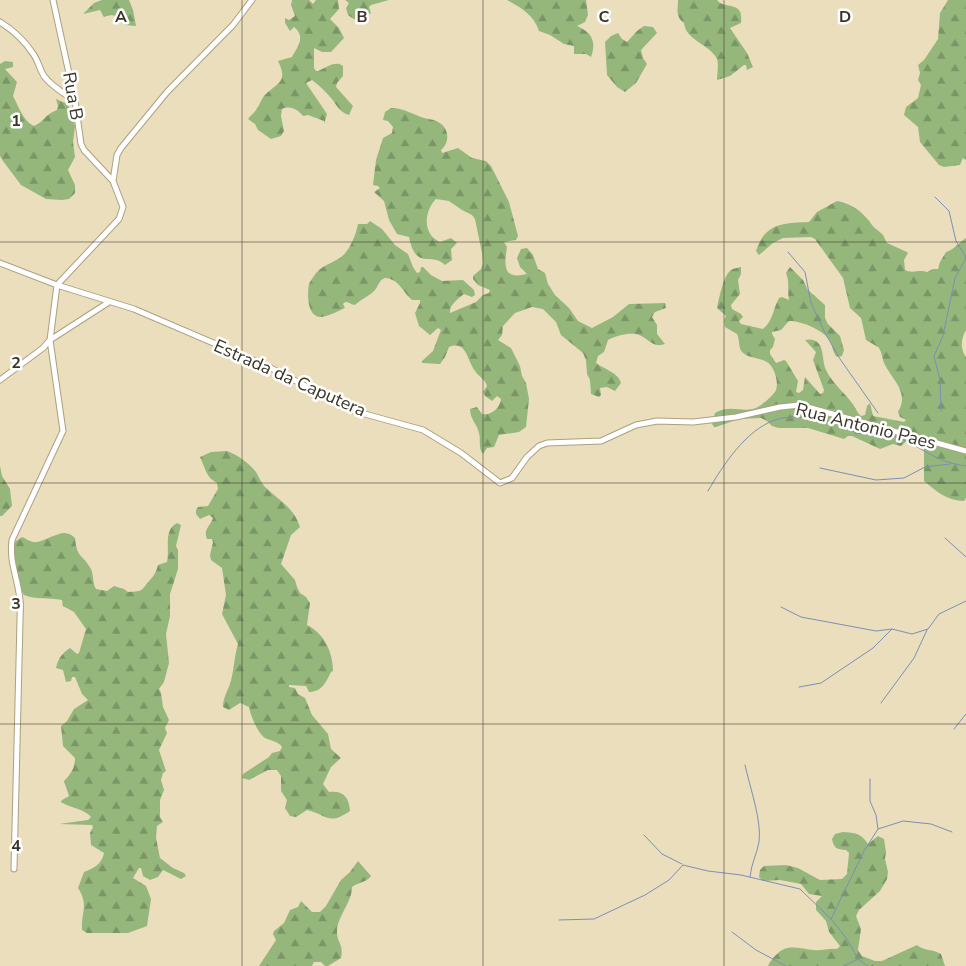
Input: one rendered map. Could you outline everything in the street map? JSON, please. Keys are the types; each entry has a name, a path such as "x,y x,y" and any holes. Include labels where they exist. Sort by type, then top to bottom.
{"street":[{"name":"Rua B","path":"53,0 75,101 81,144 84,150 113,181"},
{"path":"14,869 20,600 11,551 12,540 63,431 50,340 57,285 118,219 123,207 113,181 117,155 121,148 167,92 233,25 252,0"},
{"path":"0,22 11,28 23,41 34,55 44,76 75,101"},
{"name":"Estrada da Caputera","path":"0,263 57,285 134,310 266,366 354,411 423,430 461,453 500,483 512,478 527,457 539,446 547,443 601,441 636,425 658,421 693,422 736,417"},
{"path":"0,380 43,348 50,340 109,302"},
{"name":"Rua Antonio Paes","path":"736,417 780,406 800,405 966,451"}],"green space":[{"path":"102,0 129,0 136,26 125,25 116,16 104,17 100,10 83,14 94,3"},
{"path":"292,0 309,0 313,4 316,0 338,0 339,9 330,19 339,28 344,38 331,52 322,52 314,48 314,68 318,71 334,64 343,66 343,76 336,87 353,106 349,115 343,112 312,80 306,83 327,114 324,124 324,121 308,115 303,116 294,109 285,108 282,109 281,116 284,131 281,136 271,139 258,130 255,124 248,119 264,96 282,78 278,61 292,57 300,42 298,31 294,27 290,31 285,23 285,18 289,20 295,16 291,5"},
{"path":"345,0 389,0 371,5 369,7 371,13 357,20 348,15 346,8 349,3"},
{"path":"507,0 586,0 588,15 585,22 577,26 586,31 592,38 593,51 591,57 586,54 574,54 574,46 564,44 550,35 539,31 530,16"},
{"path":"678,0 717,0 739,10 741,23 730,28 747,53 753,67 747,70 746,65 744,65 730,76 717,80 717,59 714,54 689,34 678,15"},
{"path":"948,0 966,0 966,160 963,158 960,165 944,167 939,165 920,142 918,127 904,115 906,107 918,98 921,85 918,80 920,73 918,65 924,60 938,39 940,13"},
{"path":"644,26 653,27 657,33 641,50 647,64 636,83 625,92 617,87 607,75 605,42 611,36 618,33 627,42"},
{"path":"5,61 13,62 13,67 5,69 17,82 13,96 30,124 34,126 57,110 56,99 68,104 75,126 73,142 75,157 68,170 75,185 75,193 69,199 46,199 21,185 0,156 0,64"},
{"path":"391,108 403,110 440,123 447,134 446,143 441,150 442,153 458,148 472,158 486,161 491,166 509,202 518,236 516,240 504,242 507,247 505,260 509,273 513,275 527,274 520,267 517,258 521,249 527,248 533,255 538,269 545,273 548,284 555,295 569,308 578,321 592,328 613,317 629,304 665,303 666,308 655,312 652,317 657,325 657,334 665,344 653,344 636,334 621,335 608,340 604,352 598,356 596,363 617,376 621,383 615,391 607,387 600,388 601,395 599,397 591,394 590,380 583,353 561,335 556,322 543,309 532,307 515,313 503,326 502,335 498,340 511,348 526,383 529,399 526,427 519,432 499,435 494,447 487,448 483,454 479,433 471,416 470,409 477,407 482,414 489,414 497,408 501,399 497,396 492,401 485,396 483,392 487,386 486,384 472,367 466,353 460,346 449,347 440,364 422,363 433,351 441,330 438,328 430,335 419,326 415,313 420,300 412,300 397,283 385,278 380,281 373,292 355,305 346,302 343,304 345,308 323,317 316,316 310,309 309,304 308,288 310,283 320,269 340,258 346,252 354,239 358,224 367,224 370,221 382,229 395,245 408,254 417,273 423,267 431,275 442,281 463,280 474,290 475,295 472,297 464,294 457,300 452,305 450,313 476,302 483,295 489,293 490,290 478,285 473,279 473,276 481,269 483,263 475,219 472,215 449,201 436,199 432,204 427,216 430,234 440,242 451,238 457,243 451,249 452,260 445,265 440,261 420,258 416,254 409,237 397,234 389,220 384,201 374,192 380,188 373,185 376,160 383,138 392,133 393,127 388,121 383,120 385,112"},
{"path":"837,201 857,209 882,234 887,243 907,252 904,260 905,270 908,271 927,272 938,269 946,252 952,250 966,238 966,330 962,343 966,357 966,498 964,501 952,499 937,492 924,481 924,442 920,436 912,436 901,446 893,444 880,449 852,436 844,439 808,428 779,428 772,426 761,418 739,419 716,427 712,424 715,413 726,409 746,410 756,408 772,395 777,387 774,371 770,364 742,352 737,334 725,327 724,320 726,316 717,308 727,275 735,268 741,267 741,274 738,280 740,294 731,305 732,309 743,317 739,321 741,324 763,329 771,319 779,298 782,297 789,300 786,273 790,267 803,280 808,290 825,305 825,318 828,324 840,336 844,350 842,356 837,357 829,339 816,329 805,324 789,321 781,330 772,332 775,339 770,354 776,363 786,361 798,381 796,392 799,393 803,390 805,377 820,394 824,390 813,360 816,352 805,340 812,340 821,347 825,367 829,375 861,416 865,415 867,406 870,403 873,416 904,422 906,420 900,417 898,412 902,398 899,386 884,363 879,348 866,340 861,318 850,308 843,278 815,239 811,237 783,238 773,243 759,255 756,251 764,235 776,226 809,222 817,212"},
{"path":"227,451 247,462 256,472 264,486 290,509 300,527 291,535 281,564 295,580 300,593 310,603 307,625 319,633 327,645 333,664 333,671 323,686 313,692 309,692 306,686 289,685 289,687 295,688 298,694 305,698 312,715 328,734 331,749 341,758 331,767 323,784 329,792 338,792 347,799 350,811 337,818 328,818 307,810 296,817 290,816 285,808 287,800 281,791 281,776 277,770 268,770 249,780 242,778 243,774 272,753 280,751 282,747 262,736 249,707 240,703 229,710 223,707 238,644 222,614 226,595 222,568 211,560 210,555 213,542 212,539 207,539 206,536 206,530 213,518 209,515 200,519 196,514 196,510 198,507 208,506 218,489 217,483 208,475 200,457 211,452"},
{"path":"0,466 2,476 10,489 12,506 2,516 0,516"},
{"path":"177,523 181,525 176,546 178,550 178,569 170,594 170,616 166,634 169,663 164,682 159,689 163,707 169,720 165,728 167,733 159,750 166,771 163,773 161,780 164,790 160,800 160,817 163,822 157,826 156,838 160,858 186,876 181,879 163,870 158,877 150,880 143,876 141,868 139,868 133,878 146,886 151,899 147,926 128,933 87,933 82,930 84,904 78,888 84,872 97,865 104,853 91,845 90,833 92,825 59,824 88,820 91,817 85,812 61,802 69,796 64,781 72,770 75,758 63,746 61,726 67,721 74,709 88,700 82,694 75,677 72,677 71,681 66,682 63,670 56,668 61,656 70,648 77,654 79,653 86,629 74,612 63,606 62,600 24,595 20,588 10,549 13,543 22,537 35,542 66,533 75,538 79,553 91,569 96,589 107,591 114,586 128,592 137,591 142,590 156,572 158,565 167,562 168,535"},
{"path":"843,832 857,834 868,844 878,836 884,839 886,852 887,879 880,891 859,910 856,916 861,929 858,950 862,956 875,961 882,961 917,945 941,954 945,966 768,966 777,954 785,949 819,950 837,949 840,946 829,932 826,921 816,910 816,902 822,896 809,894 801,884 780,880 763,881 759,877 760,870 764,866 786,865 798,868 820,880 842,879 847,874 849,853 846,850 836,848 832,839 835,834"},
{"path":"358,861 371,876 352,887 350,899 339,920 337,932 342,950 341,958 328,966 321,962 314,962 312,966 259,966 276,940 273,934 274,931 284,923 290,910 298,907 301,901 312,912 320,912 326,906 341,880"}],"waterway":[{"path":"935,197 949,211 956,241 966,257"},
{"path":"788,252 805,272 811,303 825,333 840,359 878,413"},
{"path":"941,411 940,380 934,356 943,336 955,278 966,258"},
{"path":"708,491 728,460 745,440 764,425 788,417 805,417 829,421 860,433 892,435 938,458 966,466"},
{"path":"820,468 876,480 904,478 925,467 950,464"},
{"path":"945,538 966,557"},
{"path":"781,607 801,617 876,631 892,629 912,634 928,629 939,614 966,601"},
{"path":"799,687 821,683 873,648 892,629"},
{"path":"881,703 914,658 927,630"},
{"path":"954,729 966,714"},
{"path":"745,765 759,824 759,842 750,877"},
{"path":"870,779 870,801 876,815 878,829"},
{"path":"831,919 864,851 878,829 903,821 931,824 952,832"},
{"path":"644,835 662,854 682,864"},
{"path":"559,920 594,919 645,895 669,880 683,865 708,871 741,875 800,889 831,919 847,939 858,959 868,966"},
{"path":"732,932 756,950 786,966"},
{"path":"844,966 858,959"}]}
